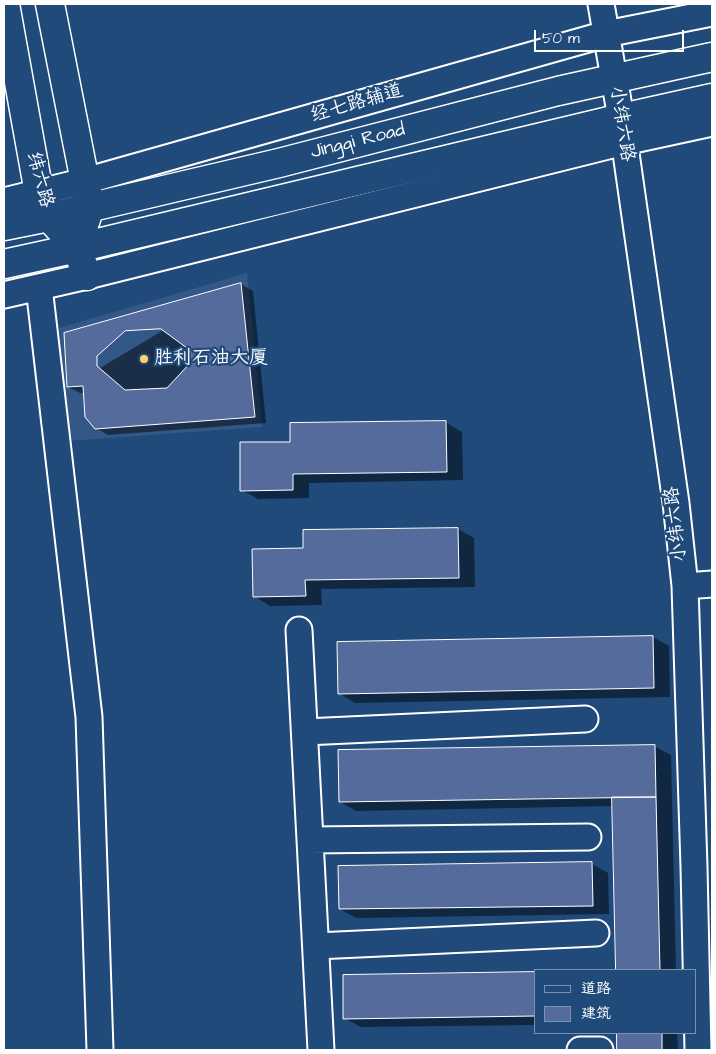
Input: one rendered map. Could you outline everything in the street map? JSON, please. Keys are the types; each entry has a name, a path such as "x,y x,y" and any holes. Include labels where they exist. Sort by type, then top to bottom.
{"main road":[{"name":"纬六路","path":"5,4 44,205 77,248"},
{"path":"50,4 87,194 77,248 87,276"},
{"name":"Jingqi Road","path":"4,226 44,205 87,194 279,163 558,91 712,57"},
{"name":"Jingqi Road","path":"4,264 622,130 712,98"}],"street":[{"name":"小纬六路","path":"600,4 622,130 676,503 685,586 698,1050"},
{"name":"经七路辅道","path":"87,194 606,34 712,13"},
{"path":"4,296 87,276 622,130 712,123"},
{"path":"4,201 44,205"},
{"path":"39,287 90,717 100,1050"},
{"path":"685,586 712,584"},
{"path":"299,630 321,1050"},
{"path":"305,732 585,719"},
{"path":"310,840 588,837"},
{"path":"316,946 596,933"},
{"path":"580,1050 600,1050"}],"shaded area":[{"path":"247,273 262,427 67,441 59,328"}],"building":[{"path":"241,283 255,417 95,429 85,417 83,386 67,387 64,333"},
{"name":"胜利石油大厦","path":"161,329 191,351 191,362 167,388 125,390 97,366 97,356 125,331"},
{"path":"446,421 447,472 293,474 293,490 240,491 240,442 290,442 290,423"},
{"path":"458,528 459,578 305,580 306,596 253,597 252,549 303,548 303,530"},
{"path":"653,636 654,688 338,694 337,642"},
{"path":"655,745 656,797 339,802 338,750"},
{"path":"612,797 656,797 660,969 616,969"},
{"path":"592,862 593,906 339,909 338,866"},
{"path":"534,972 534,1016 343,1019 343,975"},
{"path":"617,1034 662,1034 662,1050 617,1050"}],"place":[{"name":"胜利石油大厦","path":"144,359"}]}
